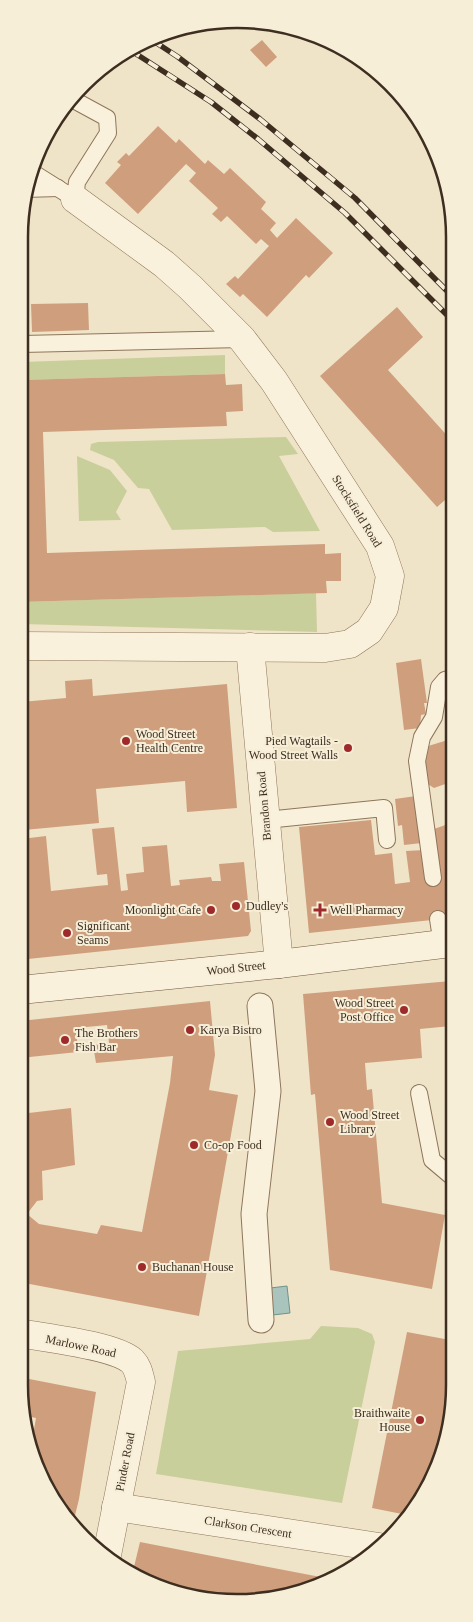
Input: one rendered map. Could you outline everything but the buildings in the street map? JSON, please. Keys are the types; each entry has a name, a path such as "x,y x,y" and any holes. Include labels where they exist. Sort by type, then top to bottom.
{"street":[{"name":"Stocksfield Road","path":"28,646 325,648 350,644 369,631 384,608 390,576 380,546 274,381 242,339 164,264 66,194"},
{"name":"Brandon Road","path":"250,647 279,964"},
{"name":"Wood Street","path":"28,989 279,964 446,944"},
{"path":"260,1006 268,1091 254,1214 261,1320"},
{"name":"Marlowe Road","path":"28,1335 116,1351 133,1362 138,1369"},
{"name":"Pinder Road","path":"108,1550 141,1382 138,1369"},
{"name":"Clarkson Crescent","path":"116,1507 371,1546"}],"lane":[{"path":"66,194 78,182 108,133 107,118 77,102"},
{"path":"37,175 66,194"},
{"path":"33,190 66,194"},
{"path":"28,344 242,339"},
{"path":"433,878 417,761 422,736 434,717 439,687 446,680"},
{"path":"266,820 384,808 387,840"},
{"path":"438,919 446,944"},
{"path":"419,1093 432,1160 446,1172"}],"green space":[{"path":"225,355 225,374 28,380 28,362"},
{"path":"286,437 298,454 279,456 320,531 273,532 265,527 172,530 149,489 138,488 114,460 90,450 91,444 98,442"},
{"path":"77,456 110,470 127,491 116,512 121,520 79,521"},
{"path":"316,593 317,632 28,624 28,602"},
{"path":"321,1326 358,1328 372,1334 375,1342 342,1503 156,1474 178,1351 310,1339"}],"water":[{"path":"287,1286 290,1313 264,1316 262,1289"}],"railway":[{"path":"157,43 260,119 355,198 446,290"},
{"path":"136,54 211,102 258,139 345,213 446,314"}],"place":[{"name":"Wood Street Health Centre","path":"126,741"},
{"name":"Pied Wagtails - Wood Street Walls","path":"348,748"},
{"name":"Dudley's","path":"236,906"},
{"name":"Moonlight Cafe","path":"211,910"},
{"name":"Well Pharmacy","path":"320,910"},
{"name":"Significant Seams","path":"67,933"},
{"name":"Wood Street Post Office","path":"404,1010"},
{"name":"Karya Bistro","path":"190,1030"},
{"name":"The Brothers Fish Bar","path":"65,1040"},
{"name":"Wood Street Library","path":"330,1122"},
{"name":"Co-op Food","path":"194,1145"},
{"name":"Buchanan House","path":"142,1267"},
{"name":"Braithwaite House","path":"420,1420"}]}
